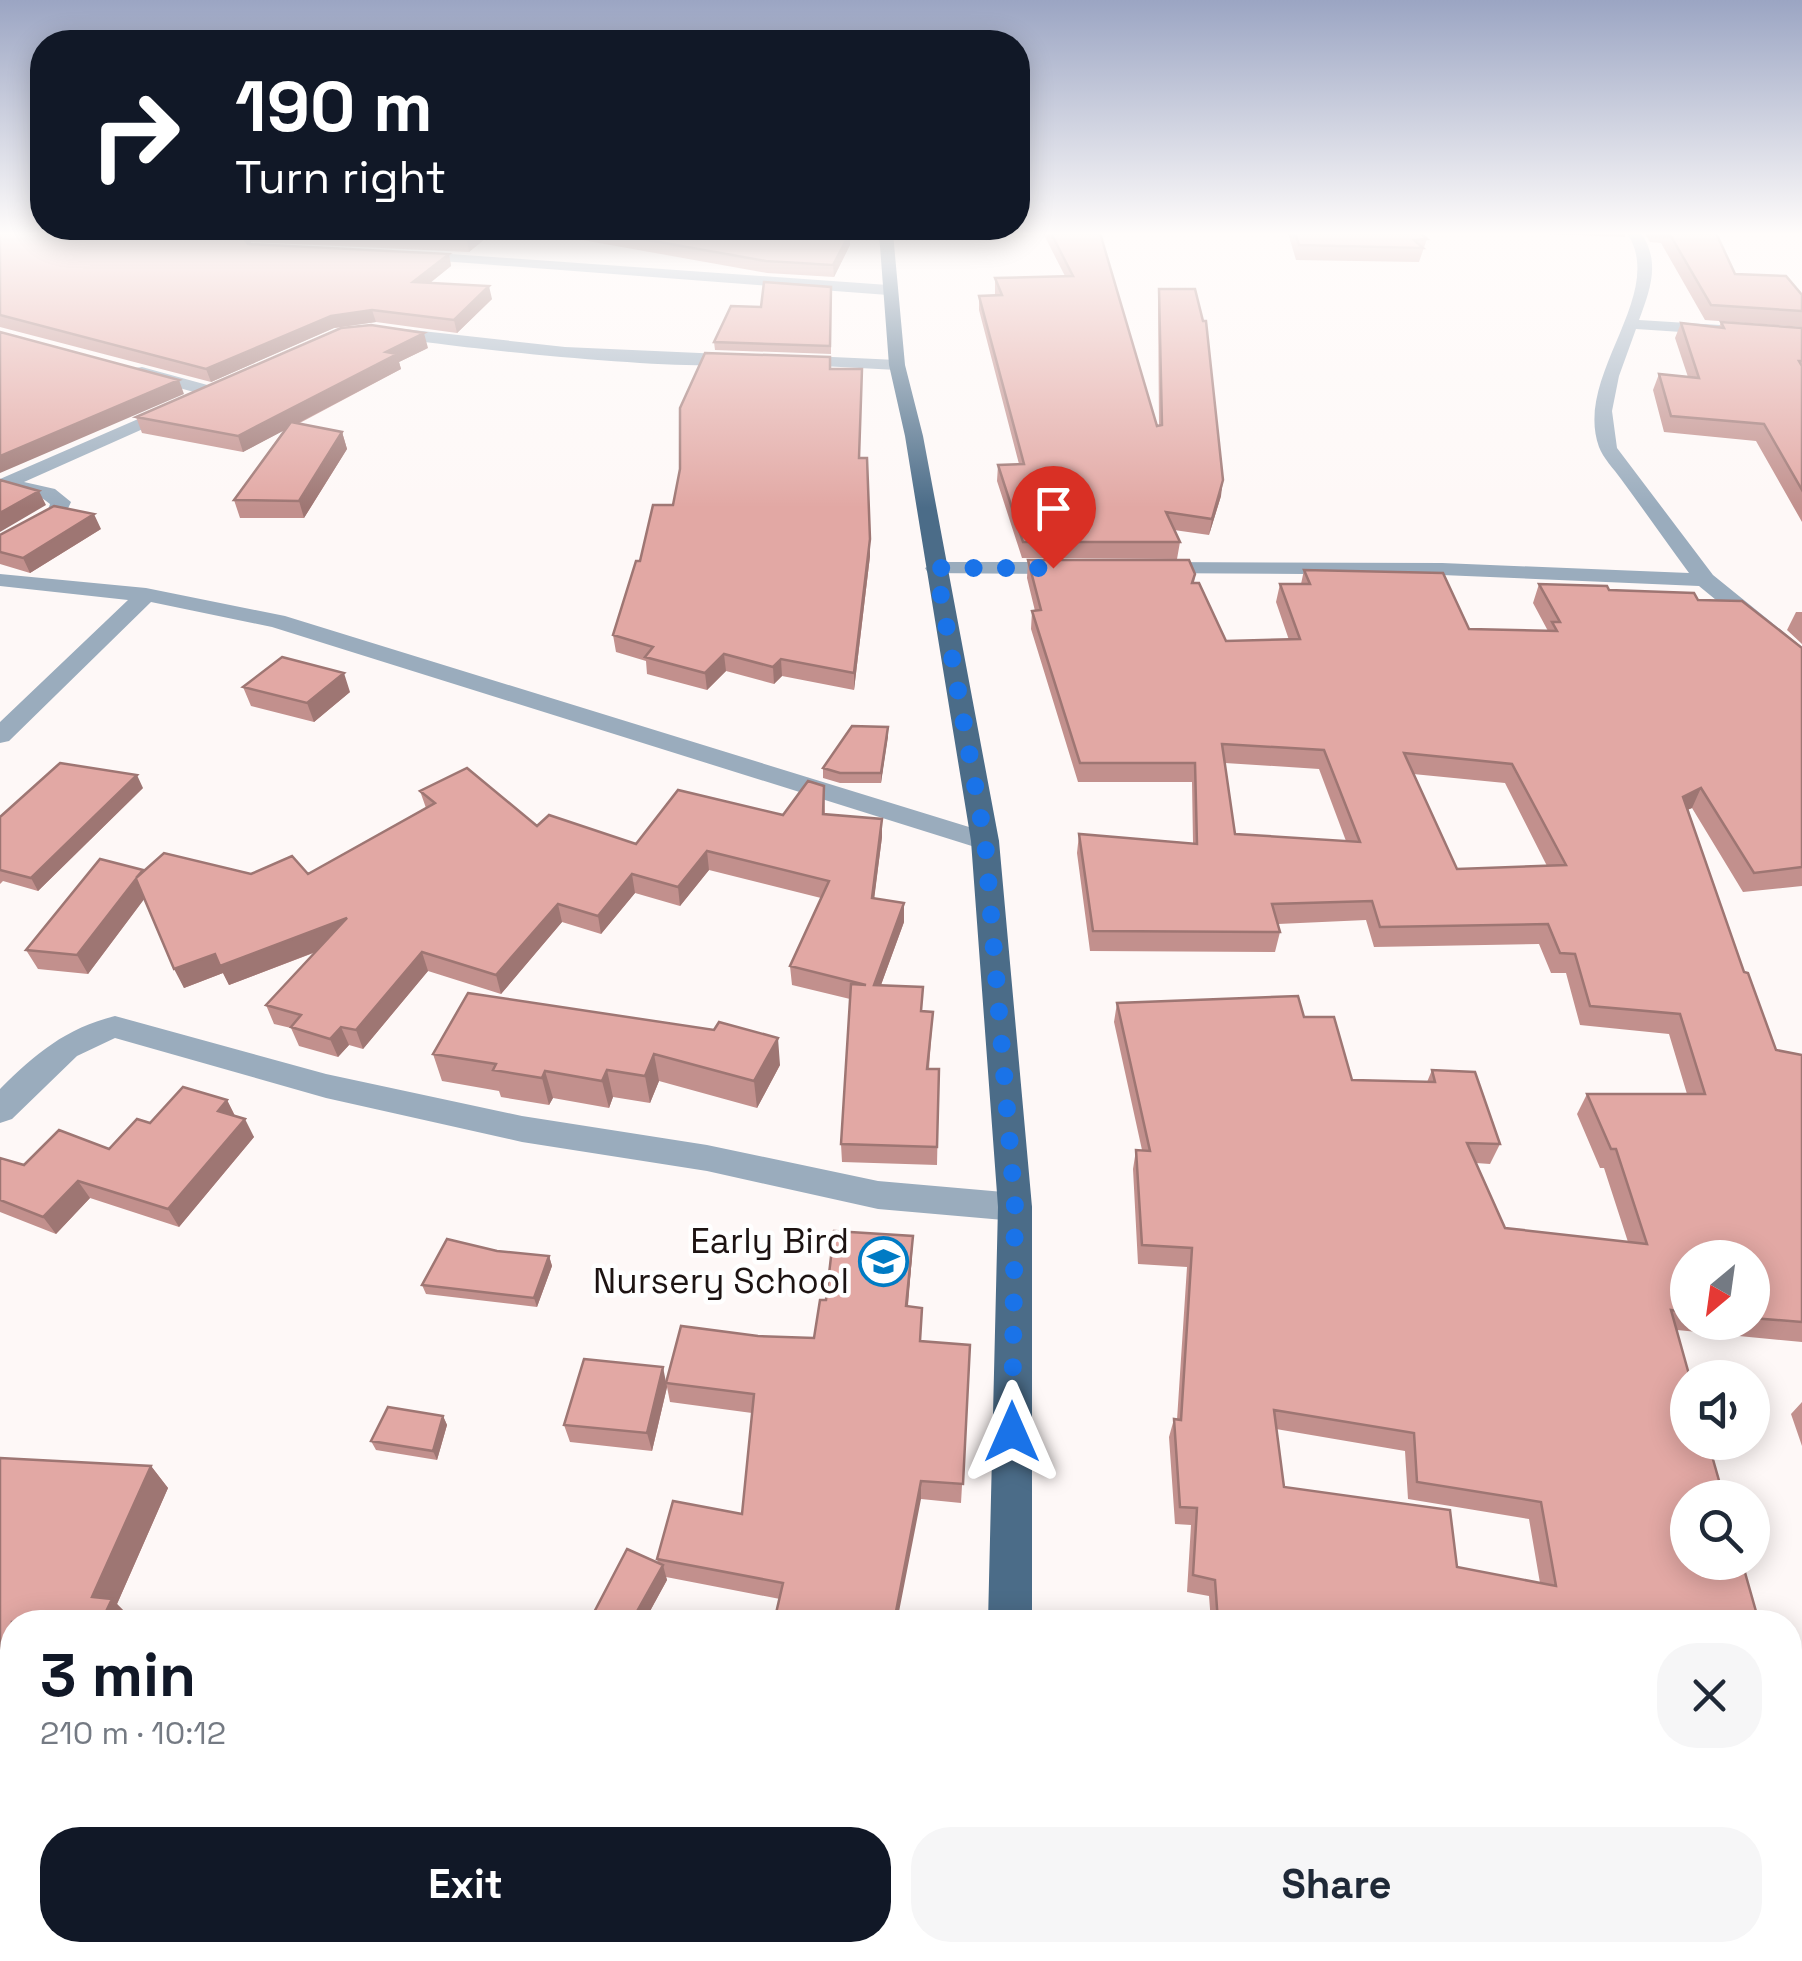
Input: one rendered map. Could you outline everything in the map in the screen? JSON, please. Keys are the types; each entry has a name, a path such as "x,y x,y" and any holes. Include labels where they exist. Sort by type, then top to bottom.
{"main road":[{"path":"892,325 985,841 1015,1207 1010,1610"}],"street":[{"path":"1632,325 1618,347 1603,411 1608,448 1704,580 1802,660"},
{"path":"1640,325 1802,335"},
{"path":"375,331 490,348 574,355 897,364"},
{"path":"129,369 212,392"},
{"path":"2,483 256,372"},
{"path":"0,544 57,512 61,502 48,493 2,483"},
{"path":"936,568 1092,568"},
{"path":"1131,568 1442,569 1704,580"},
{"path":"0,580 146,596 277,621 985,841"},
{"path":"0,736 146,596"},
{"path":"0,1110 70,1041 90,1031 114,1027 326,1086 522,1129 707,1158 878,1195 1015,1207"}],"building":[{"path":"36,325 311,325 206,369"},
{"path":"371,325 424,333 386,352 397,354 238,436 136,417 341,328"},
{"path":"722,325 830,325 830,346 714,342"},
{"path":"987,325 1127,325 1157,426 1162,425 1160,325 1206,325 1223,480 1212,519 1166,512 1180,542 1023,542 998,465 1024,464"},
{"path":"1681,325 1724,328 1722,325 1802,328 1802,490 1764,424 1671,416 1659,374 1699,378"},
{"path":"0,332 179,380 0,456"},
{"path":"705,353 830,357 830,369 862,369 859,458 867,458 870,539 854,673 781,659 773,667 724,654 705,673 645,657 653,647 613,635 636,561 640,561 653,505 673,505 680,469 680,408"},
{"path":"291,422 342,432 299,501 234,500"},
{"path":"0,480 39,491 0,513"},
{"path":"54,506 94,514 23,558 0,552 0,535"},
{"path":"1028,560 1189,560 1195,574 1192,583 1199,583 1226,641 1300,639 1280,584 1310,584 1304,570 1443,573 1469,629 1557,631 1552,622 1560,622 1539,584 1694,593 1698,600 1742,601 1802,648 1802,867 1754,873 1701,788 1683,797 1744,972 1748,973 1776,1050 1802,1055 1802,1322 1770,1319 1770,1240 1670,1240 1670,1340 1679,1340 1685,1360 1670,1360 1670,1460 1713,1460 1719,1480 1670,1480 1670,1580 1747,1580 1756,1610 1217,1610 1215,1580 1193,1575 1197,1508 1180,1507 1174,1419 1181,1420 1192,1248 1142,1245 1136,1150 1150,1151 1117,1003 1298,996 1304,1017 1334,1017 1352,1080 1435,1082 1432,1070 1475,1072 1500,1144 1467,1143 1505,1228 1647,1244 1616,1149 1611,1149 1587,1094 1705,1094 1680,1014 1590,1006 1575,954 1560,953 1548,924 1380,927 1372,901 1272,904 1280,932 1093,931 1079,834 1197,844 1195,763 1080,763 1032,611 1041,610","holes":["1222,744 1324,750 1360,842 1235,834","1404,753 1512,764 1566,865 1457,869","1274,1410 1414,1433 1417,1482 1541,1502 1556,1586 1457,1567 1450,1510 1284,1487"]},
{"path":"282,657 344,673 307,703 243,687"},
{"path":"852,726 888,727 881,773 840,773 823,768"},
{"path":"60,763 137,775 31,878 0,870 0,817"},
{"path":"467,768 537,826 549,815 636,844 678,790 783,815 808,781 824,786 823,814 882,819 872,898 904,903 874,985 923,987 921,1011 933,1012 927,1069 939,1069 937,1147 841,1144 851,984 866,985 790,966 829,881 707,851 678,887 632,874 598,916 558,904 496,975 422,952 356,1030 341,1027 330,1039 291,1027 301,1015 266,1005 347,918 220,966 215,954 174,969 136,879 77,955 26,950 100,859 143,870 136,878 164,853 251,874 292,856 308,874 435,803 420,791"},
{"path":"468,993 714,1030 719,1022 778,1038 754,1081 654,1054 645,1076 607,1070 602,1081 545,1071 542,1078 493,1070 496,1064 433,1054"},
{"path":"183,1087 227,1100 218,1111 245,1119 168,1209 78,1181 43,1217 0,1200 0,1158 24,1165 59,1130 109,1149 137,1119 150,1123"},
{"path":"834,1231 913,1236 906,1306 922,1308 920,1341 970,1345 963,1484 921,1481 896,1610 777,1610 783,1583 657,1559 673,1501 742,1514 754,1394 666,1383 681,1326 758,1336 814,1338 820,1300 826,1300"},
{"path":"447,1239 497,1251 549,1256 534,1298 422,1285"},
{"path":"584,1359 663,1367 647,1433 564,1425"},
{"path":"388,1407 443,1416 433,1451 371,1441"},
{"path":"0,1458 151,1466 92,1597 112,1599 107,1610 0,1610"},
{"path":"627,1549 663,1565 638,1610 595,1610"}],"place":[{"name":"Early Bird Nursery School","path":"884,1261"}],"route":[{"path":"1012,1432 1015,1207 985,841 936,568 1053,568"}]}
